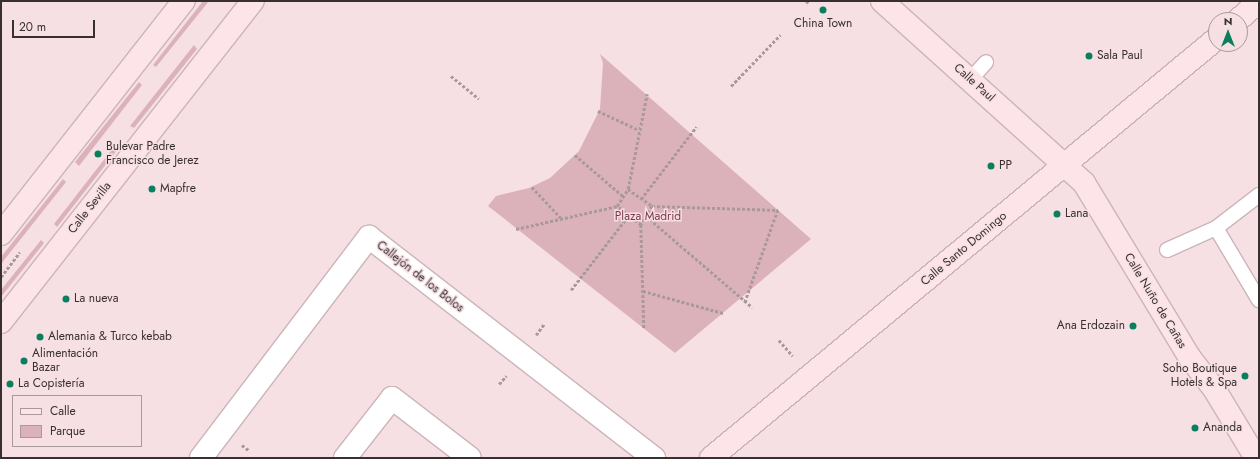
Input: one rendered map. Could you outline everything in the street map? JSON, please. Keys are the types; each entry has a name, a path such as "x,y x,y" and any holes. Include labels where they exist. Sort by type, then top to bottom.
{"street":[{"path":"1,234 184,1"},
{"name":"Calle Sevilla","path":"1,322 253,1"},
{"name":"Calle Paul","path":"882,1 1066,166"},
{"path":"1247,12 1259,2"},
{"name":"Calle Santo Domingo","path":"711,458 1066,166 1208,46"},
{"name":"Calle Nuño de Cañas","path":"1066,166 1084,183 1190,358 1213,387 1256,458"},
{"name":"Callejón de los Bolos","path":"201,458 369,237 654,458"},
{"path":"345,458 392,398 470,458"}],"lane":[{"path":"970,80 986,62"},
{"path":"1167,250 1216,228 1259,195"},
{"path":"1216,228 1259,300"}],"path":[{"path":"731,86 780,35"},
{"path":"451,76 479,99"},
{"path":"516,229 617,206 628,189 647,94"},
{"path":"598,111 639,130"},
{"path":"641,199 696,128"},
{"path":"575,154 623,196"},
{"path":"532,187 561,218"},
{"path":"628,189 652,206 778,210 745,302"},
{"path":"617,206 641,225"},
{"path":"644,329 641,225 652,206"},
{"path":"571,290 629,215"},
{"path":"646,216 752,307"},
{"path":"643,291 723,313"}],"green space":[{"path":"203,1 209,1 156,67 153,65"},
{"path":"194,45 197,49 134,128 130,126"},
{"name":"Plaza Madrid","path":"600,54 811,239 675,353 488,206 496,196 529,188 550,178 579,151 600,109 603,63"},
{"path":"139,82 142,85 79,166 75,162"},
{"path":"117,143 121,145 57,227 54,224"},
{"path":"63,179 66,182 1,264 1,257"},
{"path":"41,240 44,243 1,297 1,290"}],"place":[{"name":"China Town","path":"823,10"},
{"name":"Sala Paul","path":"1089,56"},
{"name":"Bulevar Padre Francisco de Jerez","path":"98,154"},
{"name":"PP","path":"991,166"},
{"name":"Mapfre","path":"152,189"},
{"name":"Lana","path":"1057,214"},
{"name":"La nueva","path":"66,299"},
{"name":"Ana Erdozain","path":"1133,326"},
{"name":"Alemania & Turco kebab","path":"40,337"},
{"name":"Alimentación Bazar","path":"24,361"},
{"name":"Soho Boutique Hotels & Spa","path":"1245,376"},
{"name":"La Copistería","path":"10,384"},
{"name":"Ananda","path":"1195,428"}]}
